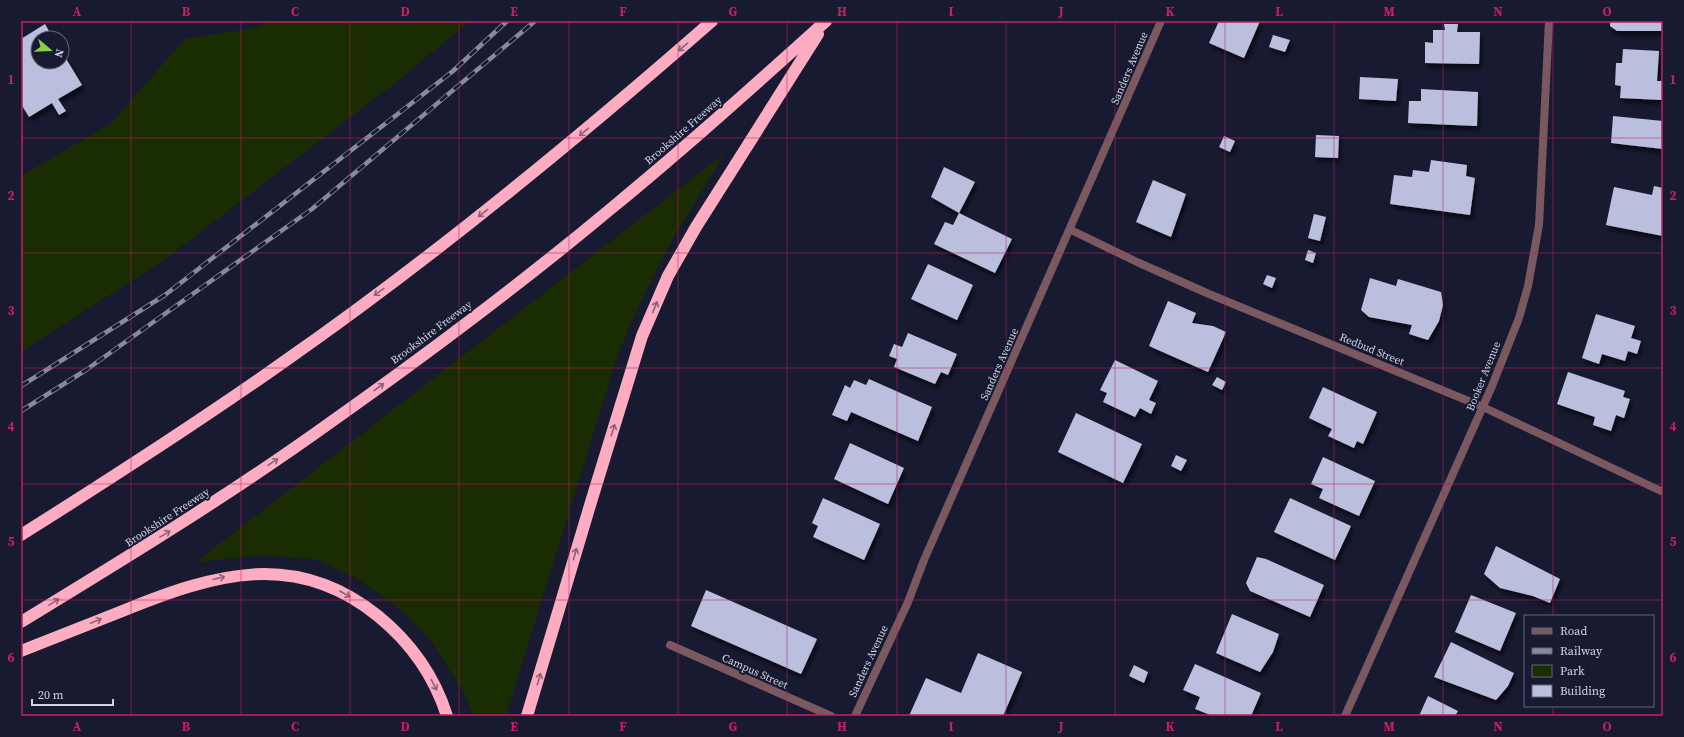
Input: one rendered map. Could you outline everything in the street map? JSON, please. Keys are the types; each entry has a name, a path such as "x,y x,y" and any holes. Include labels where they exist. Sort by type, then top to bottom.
{"highway":[{"path":"21,536 143,458 286,360 426,257 563,150 712,21"},
{"path":"528,716 591,502 640,344 668,276 696,227 826,21"},
{"name":"Brookshire Freeway","path":"21,622 185,522 330,423 472,318 679,152 826,21"},
{"path":"21,651 184,587 226,577 268,573 286,574 321,582 337,589 365,606 396,631 421,661 440,696 447,716"}],"street":[{"name":"Sanders Avenue","path":"855,716 908,602 924,560 1161,21"},
{"name":"Booker Avenue","path":"1345,716 1483,407 1519,318 1528,286 1539,225 1549,21"},
{"name":"Redbud Street","path":"1070,230 1209,294 1483,407 1663,492"},
{"name":"Campus Street","path":"670,645 831,716"}],"green space":[{"path":"267,21 470,21 399,80 164,260 21,352 21,176 110,124 185,39 260,27"},
{"path":"725,153 671,242 642,299 619,351 506,716 474,716 465,695 433,643 399,608 356,578 318,560 265,555 196,562"}],"building":[{"path":"1219,21 1260,21 1244,58 1209,43"},
{"path":"1610,21 1663,21 1663,31 1617,31 1610,26"},
{"path":"45,24 48,30 35,30"},
{"path":"1444,24 1458,24 1457,32 1480,32 1479,64 1425,63 1425,42 1433,43 1433,30 1445,30"},
{"path":"30,33 30,70 70,70 70,65 82,85 58,99 66,111 59,115 52,103 29,117 21,104 21,39"},
{"path":"1273,35 1290,40 1285,52 1269,47"},
{"path":"1623,49 1659,51 1657,81 1662,81 1662,100 1620,98 1621,86 1615,85 1616,63 1622,63"},
{"path":"1360,77 1398,79 1396,101 1359,99"},
{"path":"1421,89 1478,92 1477,126 1408,123 1409,101 1421,101"},
{"path":"1613,116 1663,121 1663,149 1611,143"},
{"path":"1316,135 1339,136 1338,158 1315,157"},
{"path":"1224,136 1235,141 1230,152 1219,147"},
{"path":"1431,160 1467,165 1466,176 1475,178 1470,215 1390,204 1394,175 1412,177 1413,170 1429,172"},
{"path":"944,167 975,182 959,213 931,197"},
{"path":"1153,180 1186,194 1171,237 1136,222"},
{"path":"1654,186 1663,188 1663,236 1606,225 1614,187 1652,195"},
{"path":"959,213 1012,239 995,273 934,244 945,222 953,225"},
{"path":"1314,214 1326,217 1320,241 1308,238"},
{"path":"1308,250 1316,253 1313,263 1305,260"},
{"path":"928,264 973,285 957,320 911,299"},
{"path":"1267,275 1276,278 1272,288 1263,284"},
{"path":"1370,278 1396,286 1398,279 1441,292 1443,305 1439,321 1428,340 1409,334 1412,325 1369,317 1361,310"},
{"path":"1168,301 1196,313 1192,323 1213,326 1226,332 1208,372 1149,346"},
{"path":"1596,314 1635,326 1631,338 1641,341 1637,354 1628,351 1625,361 1602,354 1599,364 1582,358"},
{"path":"908,333 957,354 948,375 941,372 935,384 894,367 897,359 889,356 894,344 902,347"},
{"path":"1115,360 1158,381 1149,400 1156,403 1151,414 1140,408 1135,417 1103,402 1107,393 1100,390"},
{"path":"1568,372 1625,391 1623,397 1630,399 1624,418 1616,415 1611,431 1593,425 1595,417 1557,404"},
{"path":"1217,377 1226,382 1222,390 1212,385"},
{"path":"869,379 932,407 918,441 851,412 847,421 832,415 845,385 850,388 854,380 866,385"},
{"path":"1323,387 1377,412 1363,444 1357,441 1354,448 1328,436 1332,429 1309,418"},
{"path":"1076,413 1142,444 1123,483 1058,452"},
{"path":"850,443 904,468 888,504 834,479"},
{"path":"1176,455 1187,460 1181,471 1171,466"},
{"path":"1323,457 1375,481 1359,516 1319,498 1323,489 1311,484"},
{"path":"823,498 880,524 864,560 813,537 818,526 812,523"},
{"path":"1290,498 1351,526 1335,560 1274,532"},
{"path":"1496,546 1560,579 1550,603 1533,596 1500,588 1484,574"},
{"path":"1257,557 1266,559 1324,585 1310,617 1250,591 1246,583"},
{"path":"706,590 817,639 801,674 691,626"},
{"path":"1471,595 1516,613 1500,651 1455,632"},
{"path":"1232,614 1279,634 1273,652 1260,672 1216,653"},
{"path":"1451,642 1514,673 1508,686 1496,700 1434,677"},
{"path":"978,653 1022,672 1003,716 909,716 926,678 961,693"},
{"path":"1195,664 1261,693 1251,716 1213,716 1195,709 1200,697 1183,690"},
{"path":"1134,665 1148,672 1144,683 1129,676"},
{"path":"1428,696 1458,711 1455,716 1419,716"}],"railway":[{"path":"21,386 165,295 453,71 507,21"},
{"path":"21,411 86,370 312,209 535,21"}]}
